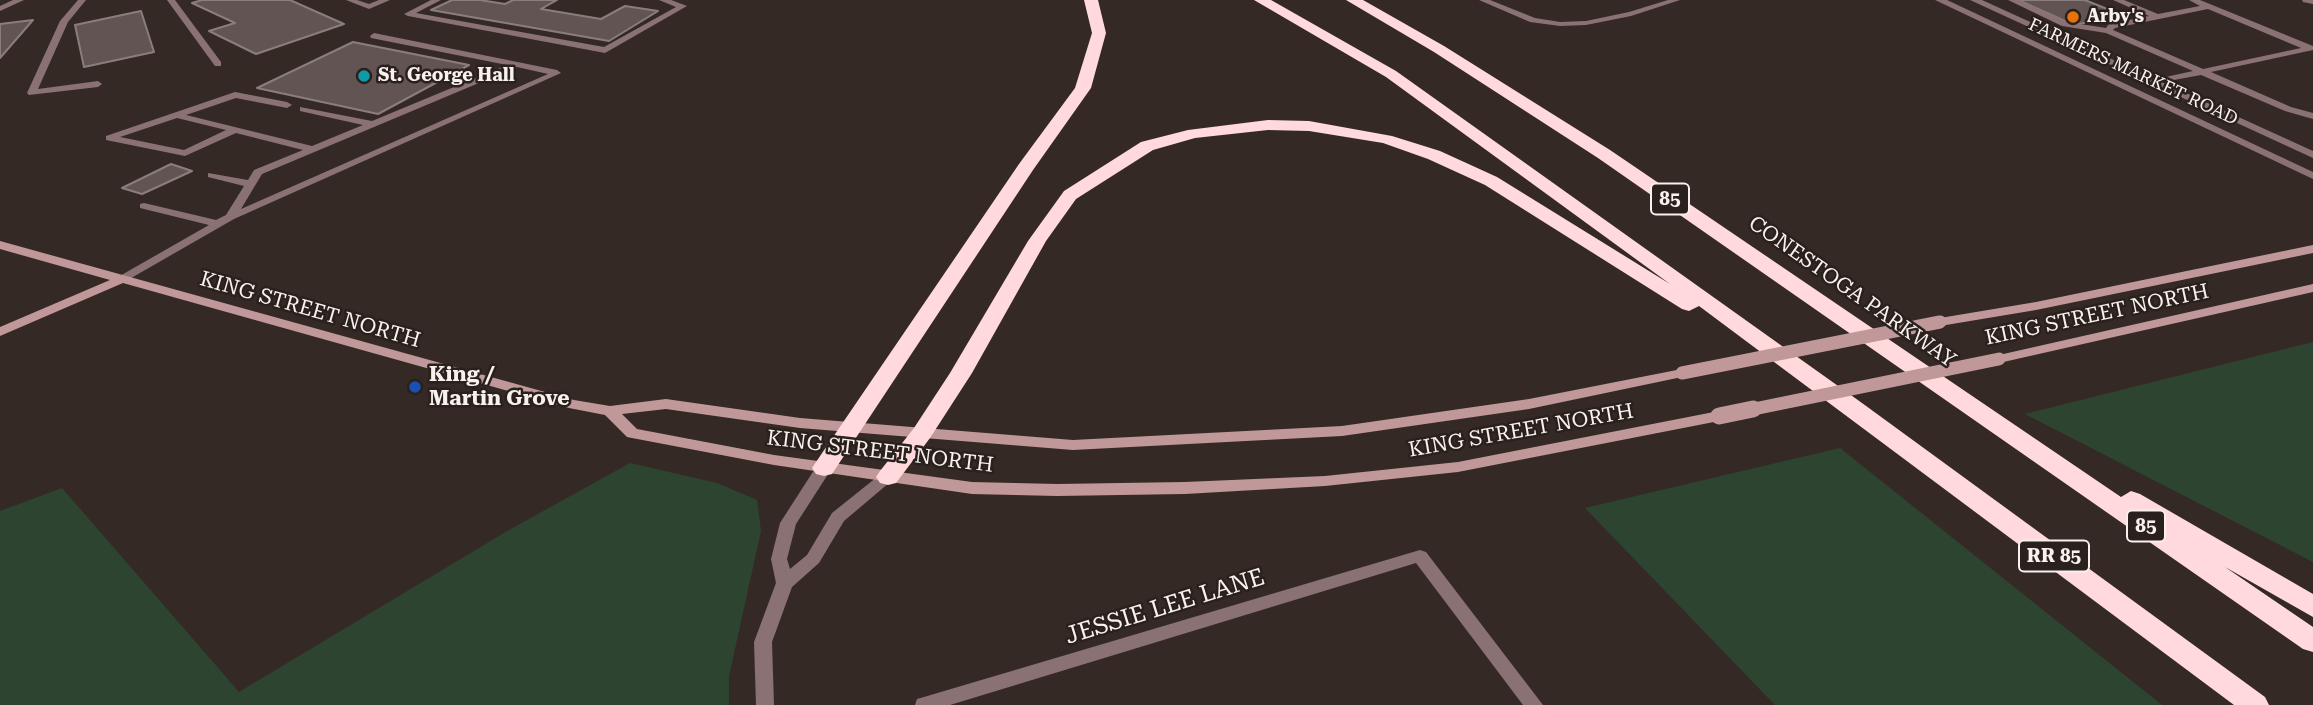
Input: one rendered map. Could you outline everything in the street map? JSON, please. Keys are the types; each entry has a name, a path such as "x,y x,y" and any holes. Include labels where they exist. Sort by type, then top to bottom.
{"highway":[{"path":"824,468 1083,88 1099,33 1091,0"},
{"path":"1261,0 1391,74 1854,408"},
{"name":"CONESTOGA PARKWAY","path":"1353,0 1439,49 1604,154 2313,641"},
{"path":"888,477 922,433 961,373 1037,241 1070,195 1114,164 1147,146 1194,133 1268,125 1309,126 1385,139 1434,155 1491,181 1854,408"},
{"name":"RR 85","path":"1854,408 2255,705"},
{"path":"1979,411 2313,607"}],"main road":[{"name":"KING STREET NORTH","path":"0,245 574,405 610,411 666,404 850,428 1073,445 1342,431 1529,404 1940,322 2036,306 2313,249"},
{"path":"0,332 122,279"},
{"name":"KING STREET NORTH","path":"610,411 632,433 824,468 972,488 1185,488 1325,481 1458,467 1999,359 2313,288"}],"street":[{"name":"FARMERS MARKET ROAD","path":"1940,0 2313,176"},
{"name":"FARMERS MARKET ROAD","path":"1975,0 2313,155"},
{"path":"785,583 779,559 788,523 824,468"},
{"path":"765,705 763,642 785,583 813,559 838,517 888,477"},
{"name":"JESSIE LEE LANE","path":"924,705 1420,556 1534,705"}],"lane":[{"path":"0,9 20,0"},
{"path":"82,0 64,21 32,93 98,84"},
{"path":"171,0 218,64"},
{"path":"350,0 369,8 386,0"},
{"path":"437,0 408,14 605,50 683,6 663,0"},
{"path":"1483,0 1533,20 1560,24 1586,23 1631,14 1676,0"},
{"path":"2012,0 2065,24 2108,31 2309,115 2311,127"},
{"path":"2116,0 2158,17"},
{"path":"2193,0 2311,49"},
{"path":"2306,0 2313,2"},
{"path":"2108,31 2112,26 2206,7"},
{"path":"122,279 230,217 557,73 374,36"},
{"path":"2155,82 2311,49"},
{"path":"230,217 258,172 516,65"},
{"path":"234,130 185,153 109,138 235,94 287,105"},
{"path":"303,108 373,124"},
{"path":"176,115 312,150"},
{"path":"212,175 251,184"},
{"path":"144,206 218,224"}],"green space":[{"path":"2313,342 2313,562 2025,414"},
{"path":"1840,448 2162,705 1775,705 1585,508"},
{"path":"630,463 717,483 757,500 761,531 729,676 729,705 0,705 0,511 62,488 239,692 509,530"}],"building":[{"path":"202,0 290,0 344,24 256,54 209,31 235,23 192,3"},
{"path":"452,0 480,0 505,4 513,0 557,0 541,9 601,19 625,6 658,11 609,41 431,10"},
{"path":"2018,0 2085,0 2122,15 2074,25"},
{"path":"141,11 154,52 84,67 75,25"},
{"path":"33,20 0,58 0,24"},
{"name":"St. George Hall","path":"353,42 469,65 378,114 257,88"},
{"path":"171,164 192,171 142,194 122,188"}],"place":[{"name":"Arby's","path":"2073,17"},
{"name":"St. George Hall","path":"364,76"},
{"name":"King / Martin Grove","path":"415,387"}]}
